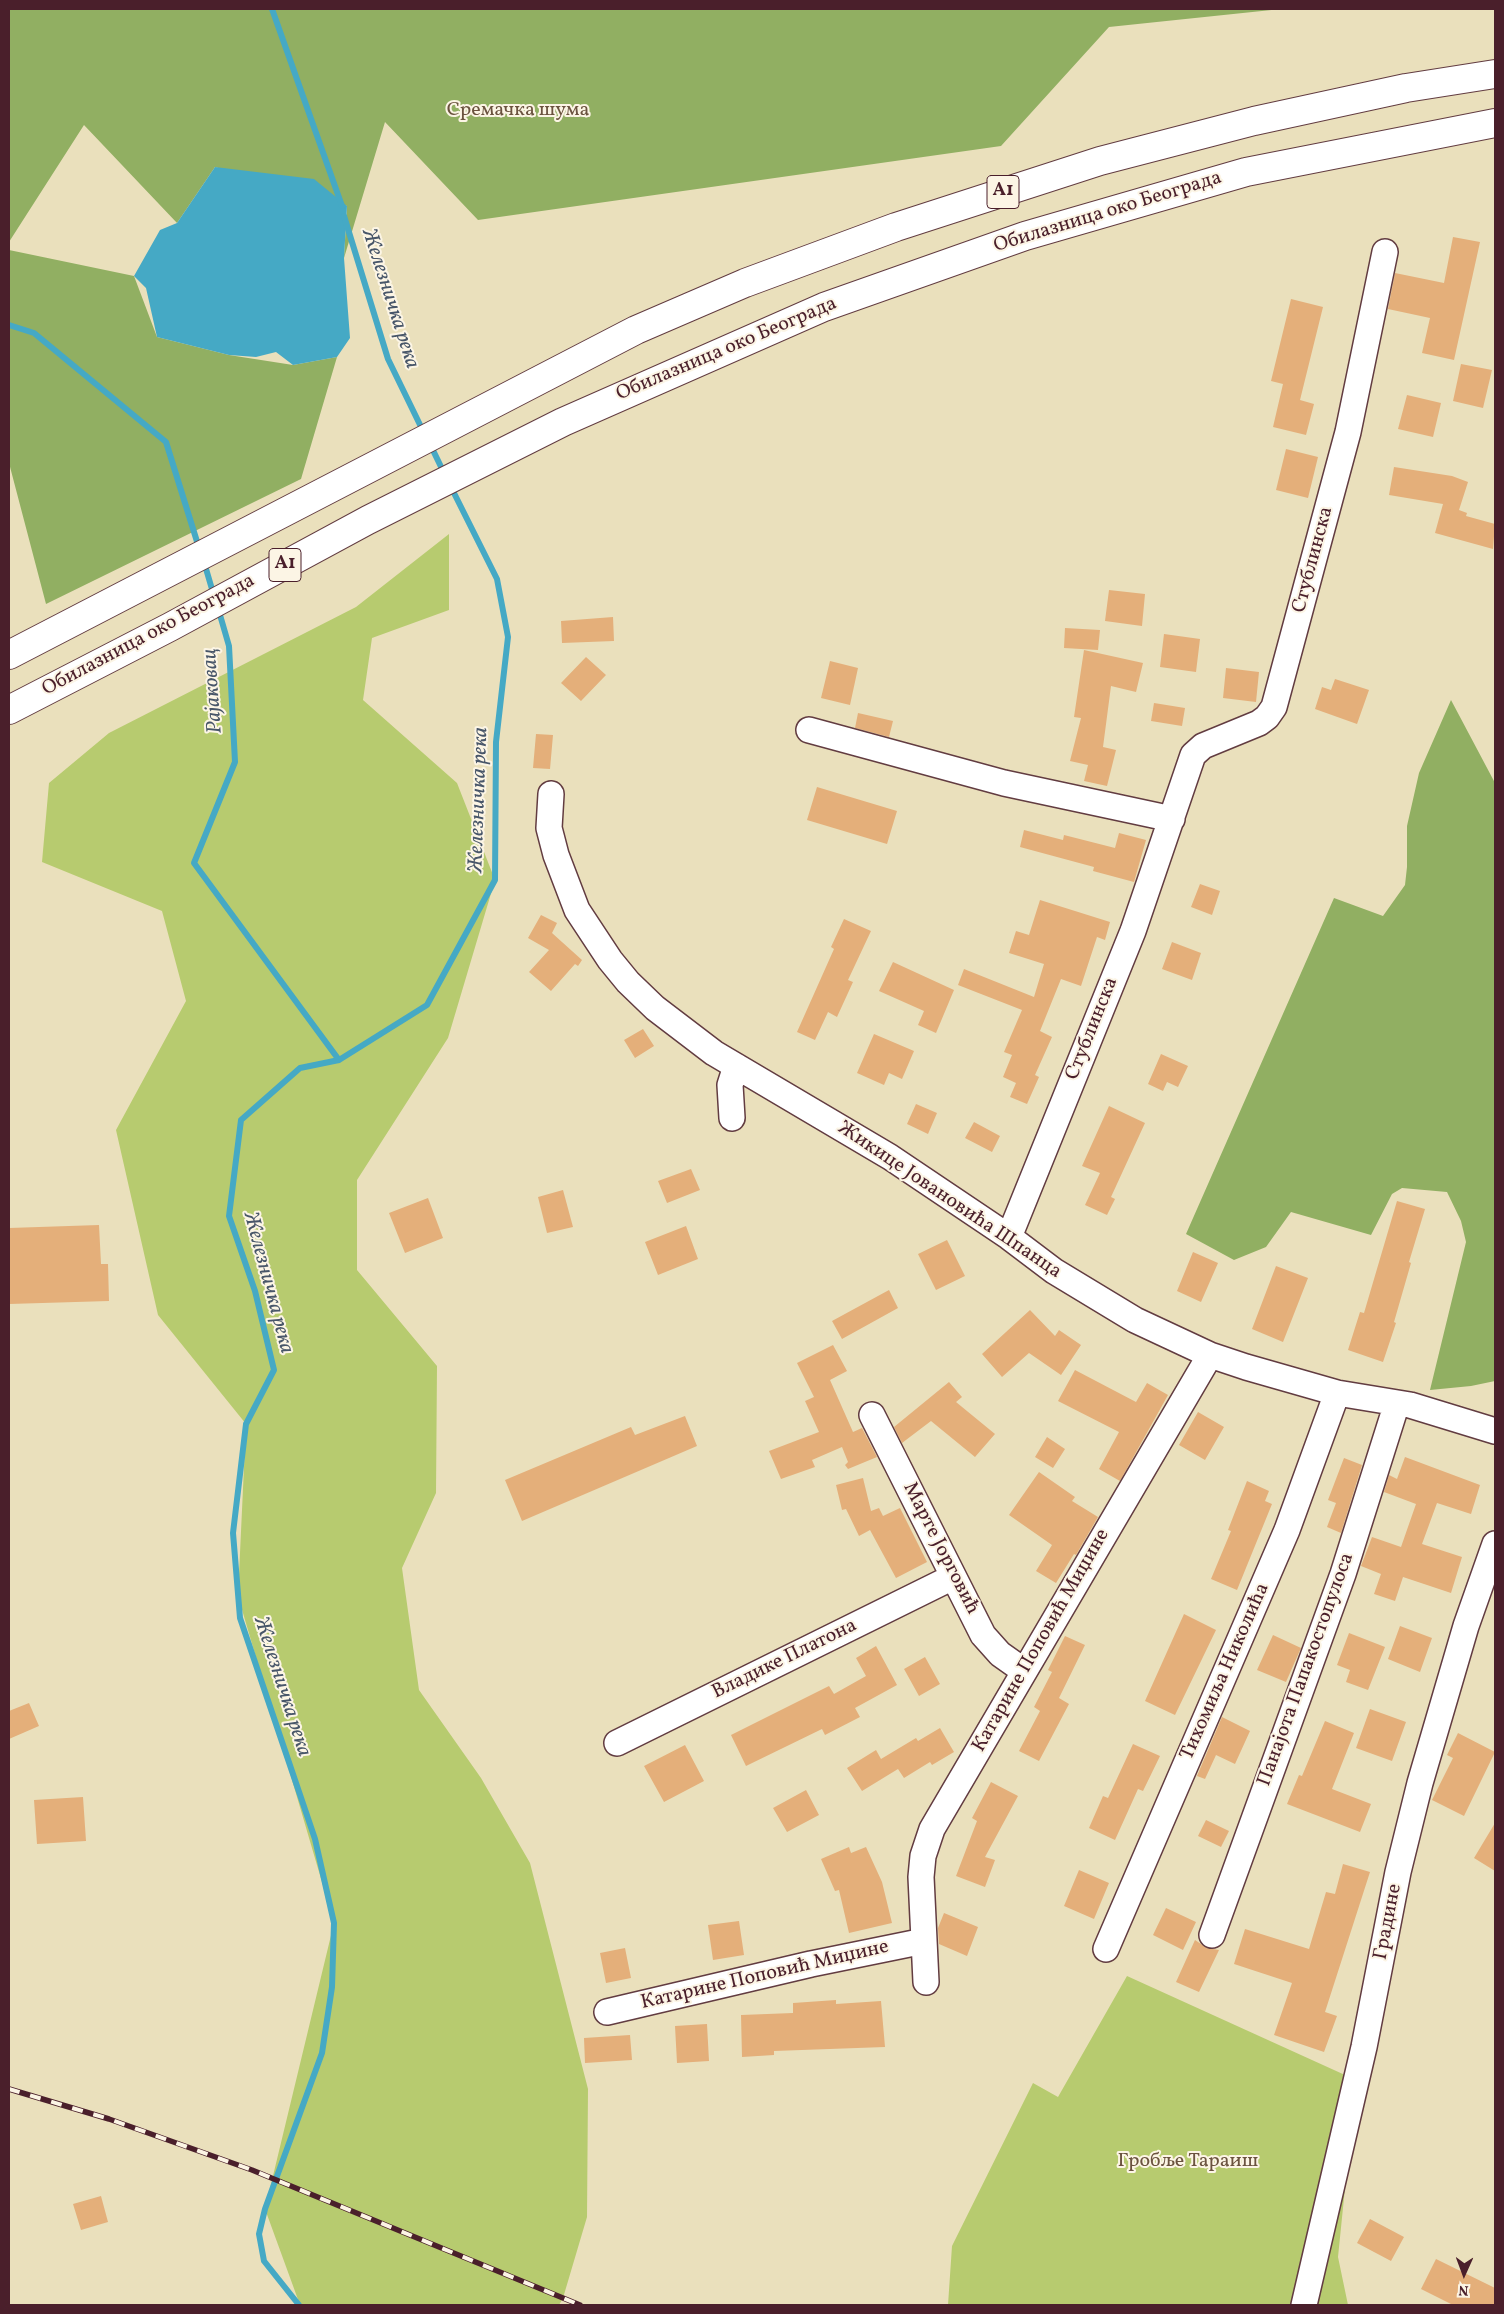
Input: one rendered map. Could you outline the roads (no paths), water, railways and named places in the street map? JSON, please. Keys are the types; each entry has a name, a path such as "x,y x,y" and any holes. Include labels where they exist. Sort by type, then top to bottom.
{"highway":[{"name":"A1","path":"9,655 636,330 745,283 896,227 1100,160 1254,121 1406,88 1495,74"},
{"name":"Обилазница око Београда","path":"9,710 170,627 368,520 563,422 824,307 1025,236 1246,172 1495,123"}],"street":[{"name":"Стублинска","path":"1009,1237 1134,930 1196,750 1259,723 1267,717 1274,707 1348,432 1385,252"},
{"path":"809,730 1004,783 1172,819"},
{"name":"Жикице Јовановића Шпанца","path":"551,794 548,822 556,854 577,910 610,960 628,982 655,1008 714,1053 890,1157 1009,1237 1054,1271 1135,1320 1210,1355 1246,1367 1337,1392 1397,1403 1495,1431"},
{"path":"732,1118 730,1085 736,1066"},
{"name":"Катарине Поповић Миџине","path":"926,1982 921,1877 923,1856 932,1829 1210,1355"},
{"name":"Тихомиља Николића","path":"1106,1949 1276,1557 1337,1392"},
{"name":"Панајота Папакостопулоса","path":"1212,1935 1343,1574 1397,1403"},
{"name":"Марте Јорговић","path":"872,1414 983,1635 1000,1654 1024,1671"},
{"name":"Градине","path":"1304,2305 1364,2047 1398,1872 1418,1792 1466,1626 1495,1544"},
{"name":"Владике Платона","path":"617,1743 953,1577"},
{"name":"Катарине Поповић Миџине","path":"607,2012 811,1964 924,1941"}],"water":[{"path":"215,167 314,179 347,206 344,258 350,338 337,357 293,365 276,352 256,357 229,355 157,337 146,288 134,276 160,230 177,223"}],"waterway":[{"name":"Железничка река","path":"272,9 342,206"},
{"name":"Железничка река","path":"344,216 388,359 424,433"},
{"name":"Рајаковац","path":"9,325 34,333 166,442 199,548"},
{"name":"Железничка река","path":"430,444 444,473"},
{"name":"Железничка река","path":"299,2305 264,2261 259,2234 265,2209 322,2053 332,1987 334,1923 315,1839 240,1618 233,1533 246,1424 274,1370 255,1291 229,1216 241,1120 300,1068 339,1060 427,1005 495,880 496,742 508,637 497,579 450,485"},
{"name":"Рајаковац","path":"204,562 214,596"},
{"name":"Рајаковац","path":"218,608 229,646 235,762 194,863 339,1060"}],"railway":[{"path":"9,2089 109,2119 252,2170 580,2305"}],"park label":[{"name":"Сремачка шума","path":"518,111"},
{"name":"Гробље Тараиш","path":"1188,2162"}]}
